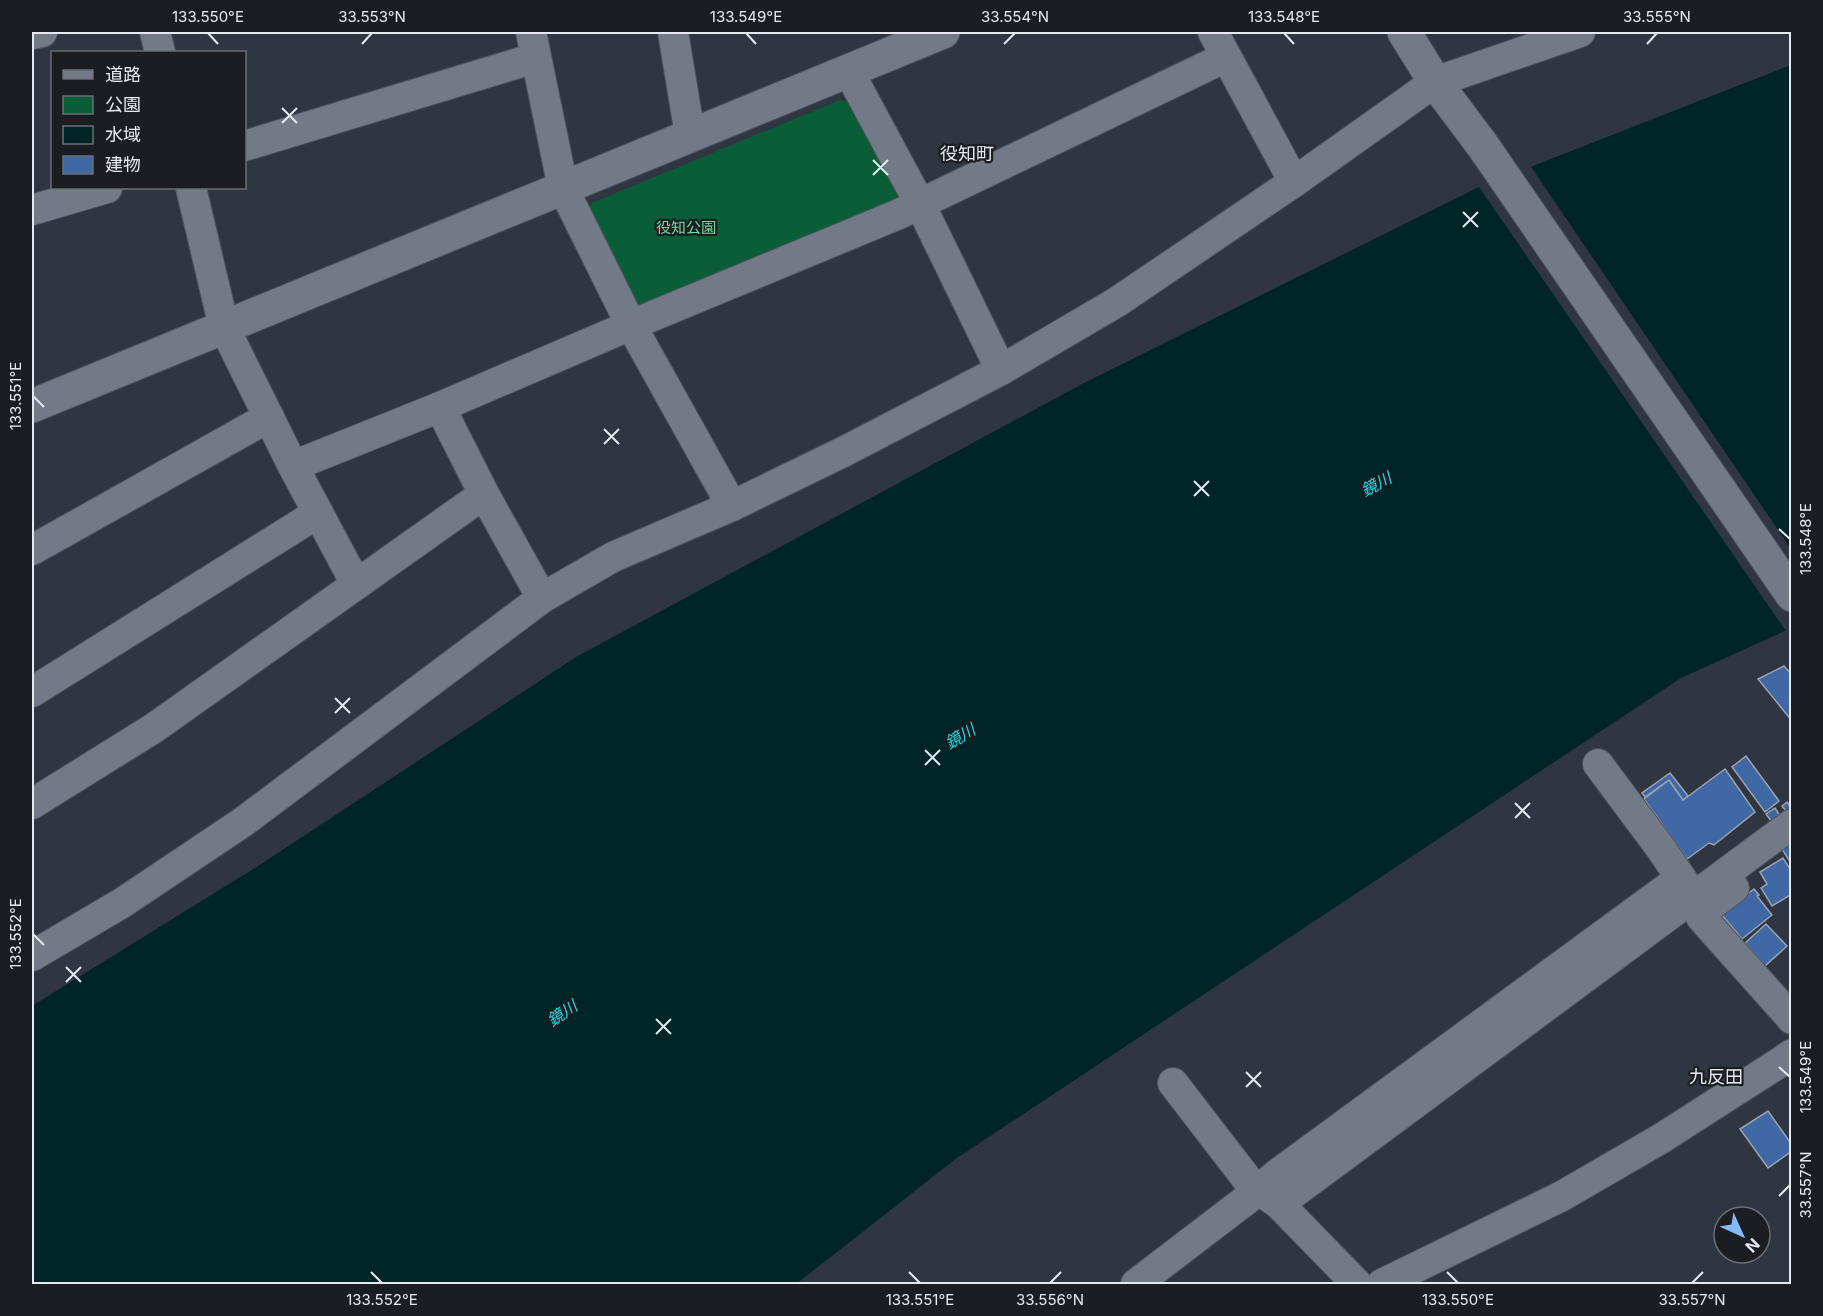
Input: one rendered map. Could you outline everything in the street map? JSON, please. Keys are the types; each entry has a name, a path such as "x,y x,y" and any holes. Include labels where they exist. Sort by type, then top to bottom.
{"street":[{"path":"32,33 42,32"},
{"path":"155,32 160,51"},
{"path":"673,32 690,135"},
{"path":"32,406 943,32"},
{"path":"1404,32 1435,82 1483,146 1791,595"},
{"path":"32,956 122,903 243,822 542,598 612,557 732,506 845,451 1000,370 1117,302 1294,182 1435,82 1580,32"},
{"path":"293,466 440,407 888,219 1219,44 1294,182"},
{"path":"246,145 533,45 562,188 631,325 732,506"},
{"path":"848,70 920,204 1000,370"},
{"path":"32,210 104,189"},
{"path":"191,189 224,327 293,466 356,584"},
{"path":"440,407 484,494 542,598"},
{"path":"32,550 269,417"},
{"path":"32,804 154,728 484,494"},
{"path":"32,692 318,513"},
{"path":"1598,764 1687,887"},
{"path":"1136,1284 1269,1197 1276,1175 1687,887 1747,856 1791,824"},
{"path":"1747,856 1752,867 1752,876 1706,909 1701,917 1791,1019"},
{"path":"1382,1284 1562,1196 1662,1138 1791,1054"},
{"path":"1173,1083 1250,1183 1269,1197 1357,1284"}],"green space":[{"name":"役知公園","path":"840,100 853,103 899,192 894,203 644,307 632,304 587,216 592,203"}],"water":[{"name":"鏡川","path":"1791,65 1792,627 1681,678 957,1158 796,1284 32,1284 32,1006 258,866 576,657 1084,383 1479,187"}],"pier":[{"path":"1529,164 1791,549 1792,631 1788,634 1477,184"}],"building":[{"path":"1784,666 1792,675 1792,721 1758,679"},
{"path":"1746,756 1779,801 1765,812 1732,767"},
{"path":"1725,769 1755,812 1714,845 1709,843 1687,859 1644,799 1669,780 1683,800"},
{"path":"1670,773 1688,796 1683,800 1669,780 1645,797 1642,793"},
{"path":"1787,802 1792,809 1787,812 1782,806"},
{"path":"1775,808 1782,819 1774,825 1766,814"},
{"path":"1792,842 1792,865 1782,849"},
{"path":"1783,858 1792,872 1792,894 1772,906 1761,888 1767,884 1760,872"},
{"path":"1754,889 1772,915 1742,939 1721,914"},
{"path":"1766,924 1787,946 1765,966 1745,943"},
{"path":"1768,1111 1792,1145 1792,1151 1768,1168 1740,1129"}],"district":[{"name":"役知町","path":"967,153"},
{"name":"九反田","path":"1716,1076"}]}
